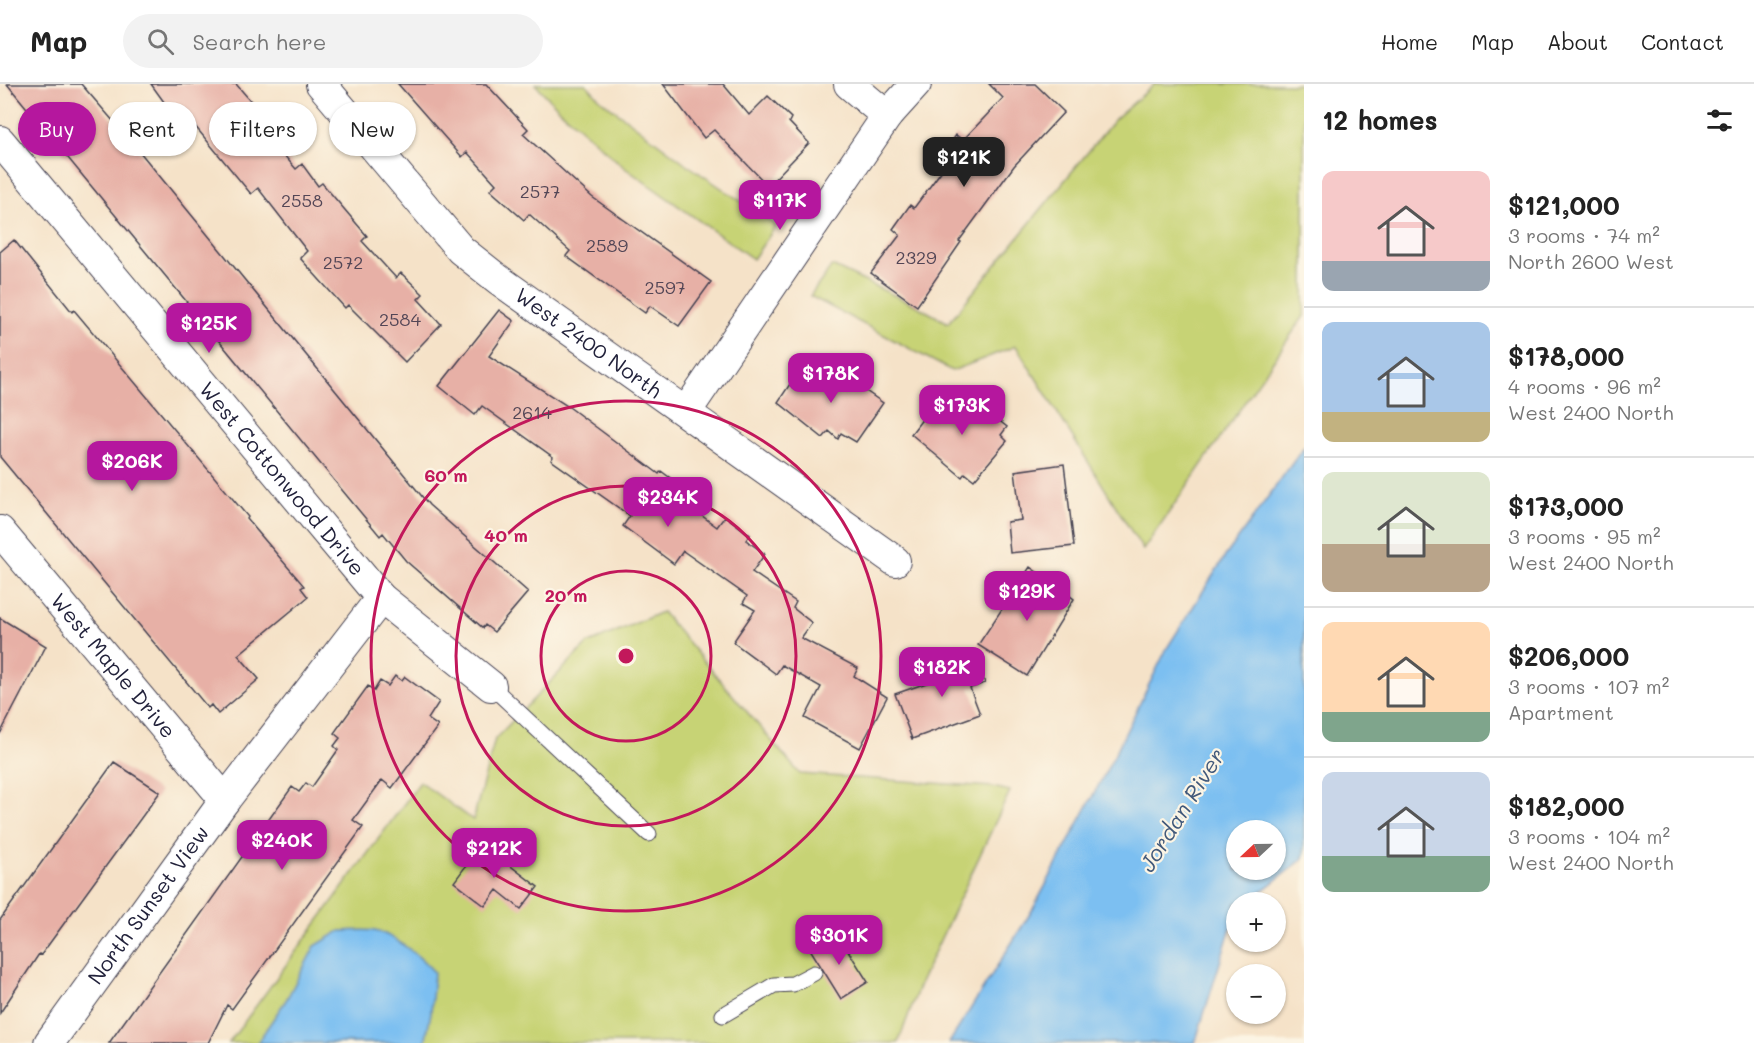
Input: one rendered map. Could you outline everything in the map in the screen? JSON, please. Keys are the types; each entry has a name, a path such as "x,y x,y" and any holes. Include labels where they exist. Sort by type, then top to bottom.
{"street":[{"name":"West 2400 North","path":"321,84 461,250 499,280 895,561"},
{"path":"849,84 887,116"},
{"path":"686,412 887,116 916,84"},
{"name":"West Cottonwood Drive","path":"0,141 381,598 491,686"},
{"name":"West Maple Drive","path":"0,531 225,801"},
{"name":"North Sunset View","path":"49,1043 225,801 381,598"}],"lane":[{"path":"491,686 648,834"},
{"path":"723,1015 774,985 793,984 814,973"}],"green space":[{"path":"535,84 586,84 601,100 689,166 776,226 753,259 625,168 561,111"},
{"path":"1155,84 1304,84 1304,316 1143,550 1016,346 952,371 810,296 832,266 948,323 1115,119"},
{"path":"662,612 800,774 992,787 1010,791 921,981 898,1043 229,1043 420,782 473,820 495,739 587,644"}],"water":[{"name":"Jordan River","path":"1304,447 1304,854 1302,860 1286,872 1286,820 1226,820 1226,880 1276,880 1260,892 1226,892 1226,943 1195,1043 949,1043 1033,909 1114,756 1167,648 1224,558"},
{"path":"366,930 382,933 407,947 434,972 431,1013 425,1043 257,1043 286,1000 315,946 340,931"}],"building":[{"path":"7,84 81,84 108,115 108,156 143,156 429,505 528,592 494,632 485,625 483,628 406,561 383,533 380,536 66,156 96,156 96,102 22,102"},
{"path":"151,84 236,84 252,102 209,102 209,143 197,129 197,102 164,102"},
{"path":"398,84 486,84 528,129 523,134 592,197 711,282 679,326 650,306 645,313 566,256 570,251 529,214 524,220 490,190 496,184 467,152 462,157"},
{"path":"663,84 723,84 749,115 768,96 791,118 789,122 809,143 768,186 714,130 704,138"},
{"path":"989,84 1035,84 1064,112 1014,166 959,241 961,242 917,306 871,273 900,235 893,229 910,205 914,208 945,166 939,161 956,135 963,140 1003,98"},
{"path":"220,156 285,156 296,169 302,164 318,186 322,183 367,236 362,241 396,278 401,273 423,294 418,299 441,324 405,362 348,305 345,308 300,258 307,251 258,188 251,194"},
{"path":"14,240 304,586 301,588 308,597 238,655 259,679 218,714 211,705 208,708 0,457 0,252"},
{"path":"499,310 514,321 489,356 569,407 659,474 661,471 685,489 678,498 717,527 725,516 750,535 746,540 765,554 752,572 796,602 793,608 812,623 801,638 858,668 854,676 887,697 860,748 805,718 821,687 782,665 776,674 733,642 755,610 743,603 747,596 683,551 674,564 623,526 630,516 551,460 553,457 482,406 475,415 439,386"},
{"path":"824,362 883,403 856,442 841,433 838,439 829,431 823,438 778,402 796,375 809,384"},
{"path":"964,393 1007,427 1001,435 1007,441 974,480 965,473 962,477 911,434 933,405 944,414"},
{"path":"1064,464 1074,546 1010,553 1007,522 1021,520 1015,471"},
{"path":"1030,567 1074,599 1027,676 978,645"},
{"path":"0,618 46,646 0,734"},
{"path":"973,653 985,683 970,688 980,714 912,739 895,694 938,679 934,669"},
{"path":"395,676 402,681 405,677 439,702 428,719 438,726 392,788 382,780 353,820 363,827 232,1009 227,1005 208,1043 109,1043 292,787 299,792 306,783 312,787 338,750 334,746 340,738 334,733 368,686 374,691 380,681 388,686"},
{"path":"114,762 160,792 41,955 39,954 0,1013 0,920"},
{"path":"482,844 538,887 521,909 497,890 485,906 454,882"},
{"path":"837,933 868,982 841,999 810,949"}]}
